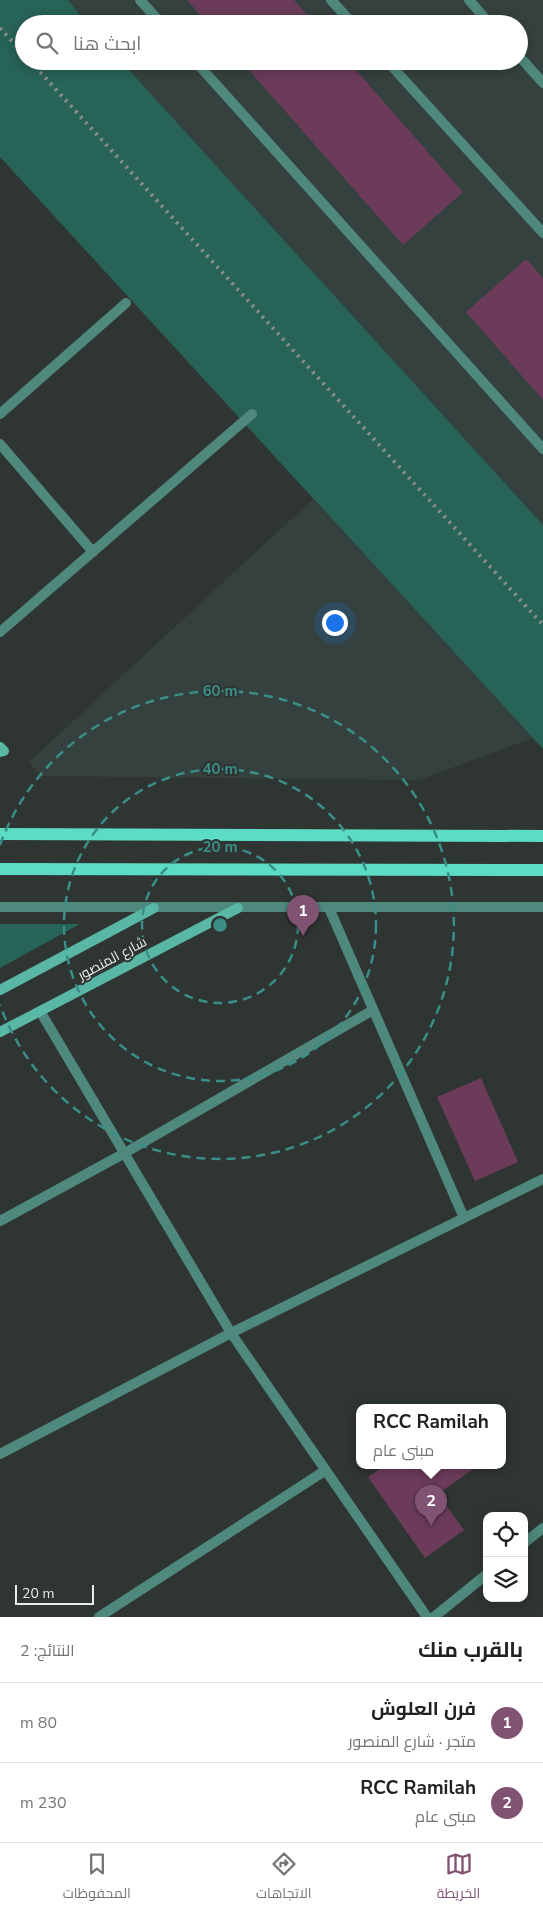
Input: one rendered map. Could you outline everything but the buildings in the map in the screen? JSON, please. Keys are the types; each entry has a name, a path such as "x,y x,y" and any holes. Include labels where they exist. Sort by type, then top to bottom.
{"main road":[{"path":"0,834 543,836"},
{"path":"0,869 543,870"}],"street":[{"path":"140,0 154,15"},
{"path":"331,0 345,15"},
{"path":"469,0 482,15"},
{"path":"528,66 543,83"},
{"path":"203,70 543,449"},
{"path":"395,70 543,233"},
{"path":"0,414 126,303"},
{"path":"0,632 252,414"},
{"path":"0,444 93,552"},
{"path":"0,747 4,751 0,752"},
{"path":"0,907 543,907"},
{"name":"شارع المنصور","path":"0,990 154,908"},
{"name":"شارع المنصور","path":"0,1032 238,908"},
{"path":"329,908 464,1218"},
{"path":"0,1221 123,1154 374,1010"},
{"path":"40,1012 231,1334 427,1617"},
{"path":"0,1454 231,1334 543,1179"},
{"path":"99,1617 326,1470"},
{"path":"528,1540 543,1528"},
{"path":"434,1617 483,1577"}],"shaded area":[{"path":"68,0 543,0 543,525 129,70 528,70 528,15 80,15"},
{"path":"313,499 533,738 419,780 41,776 29,762"}],"green space":[{"path":"0,0 68,0 80,15 15,15 15,70 129,70 543,525 543,749 0,157"},
{"path":"0,924 80,924 0,968"}],"railway":[{"path":"0,28 15,44"},
{"path":"38,70 543,625"}],"place":[{"name":"فرن العلوش","path":"303,936"},
{"name":"RCC Ramilah","path":"431,1526"}]}
